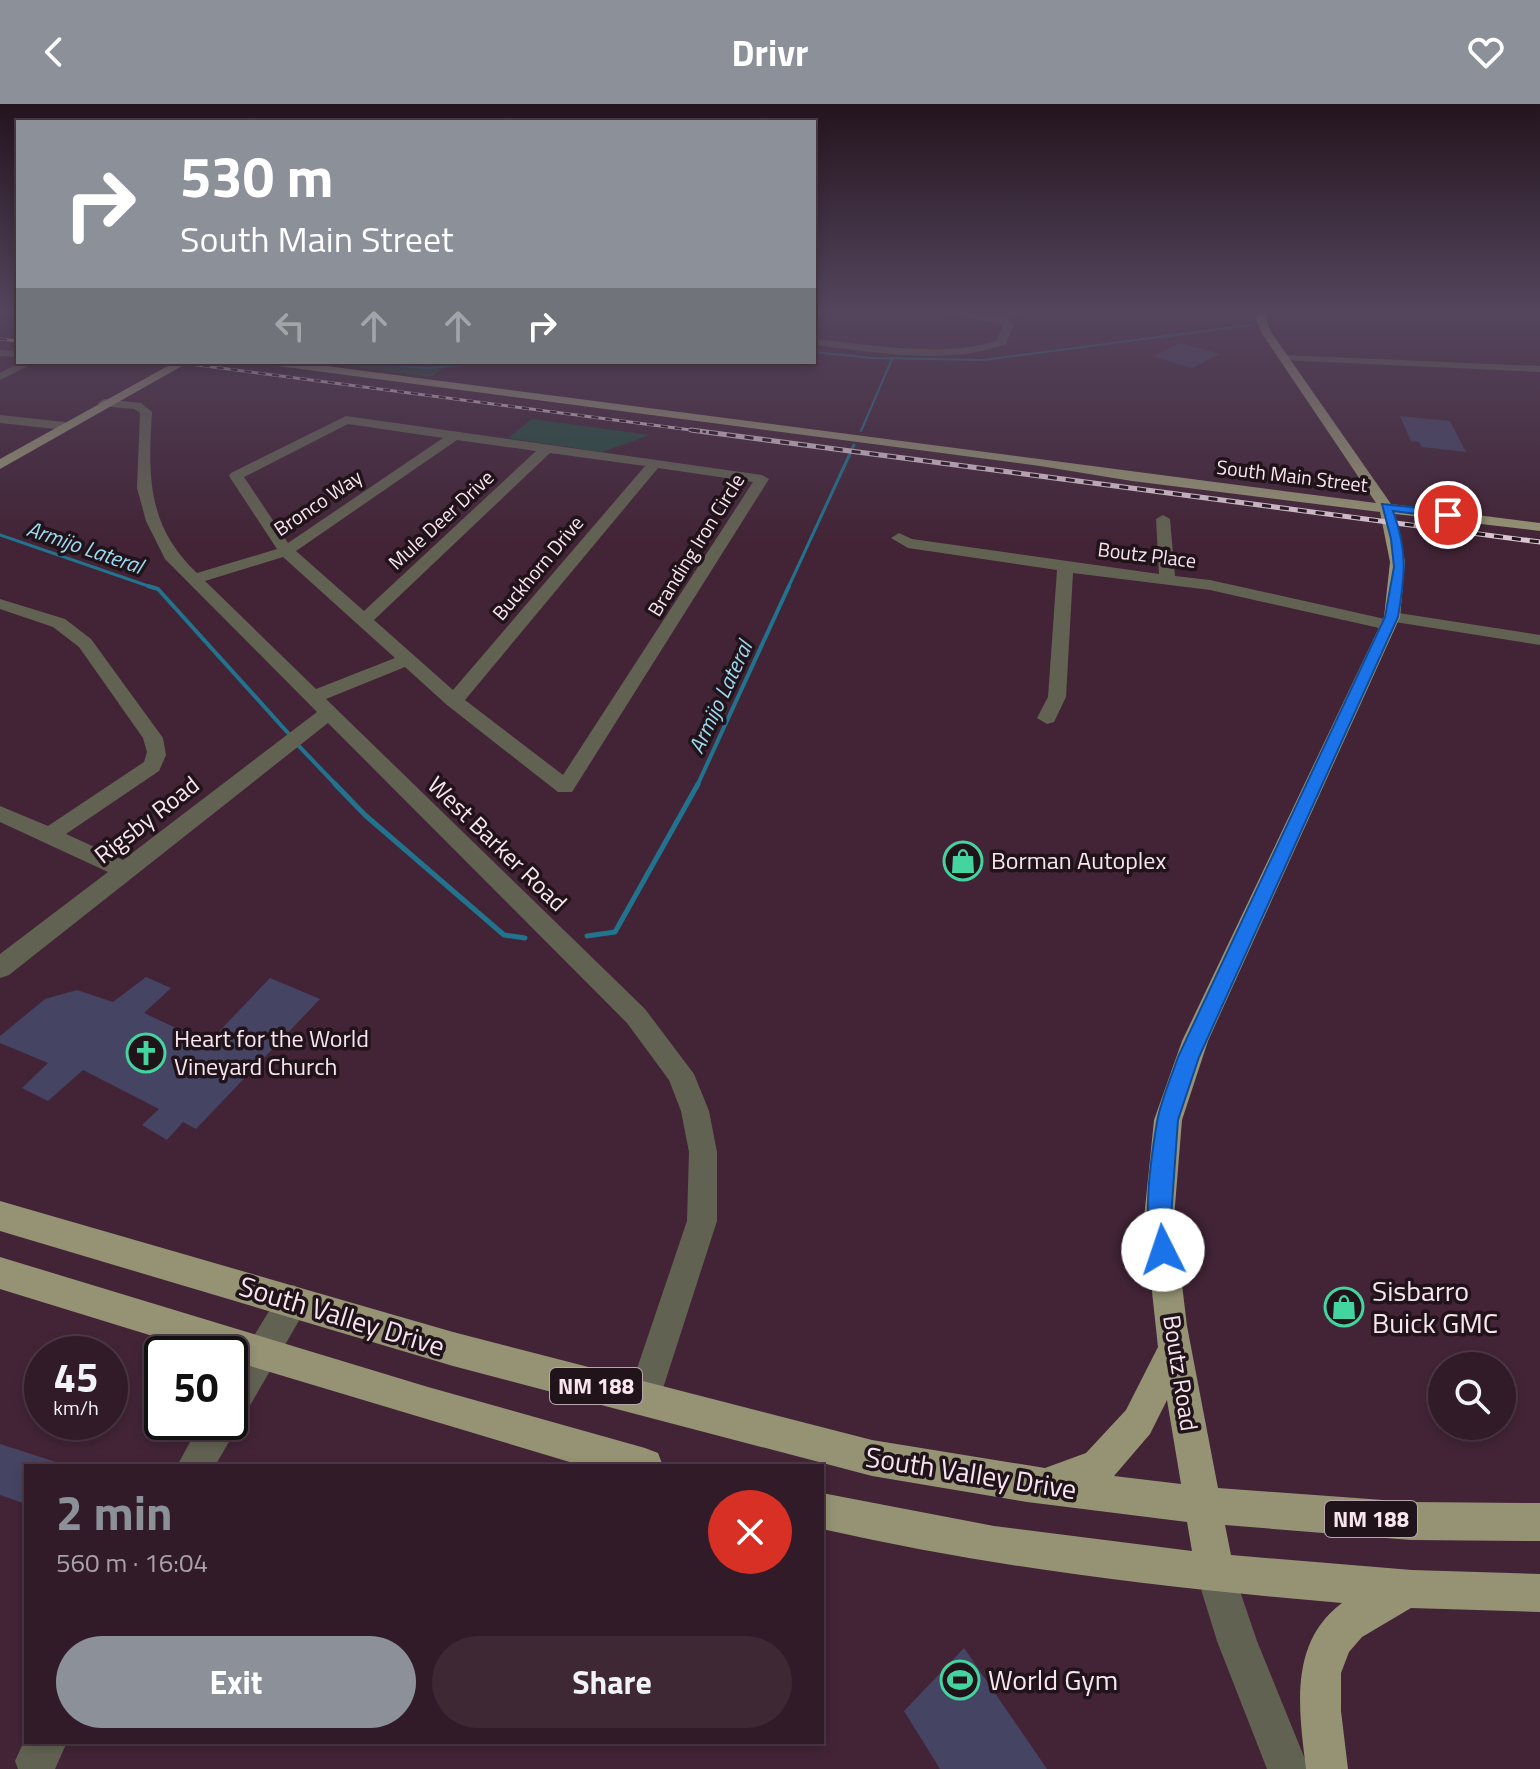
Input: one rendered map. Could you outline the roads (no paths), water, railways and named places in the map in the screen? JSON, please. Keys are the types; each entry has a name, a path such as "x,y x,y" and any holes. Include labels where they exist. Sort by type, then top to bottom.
{"main road":[{"path":"0,465 129,387"},
{"path":"106,402 141,387"},
{"name":"South Main Street","path":"460,387 1040,462 1056,461 1386,509 1540,527"},
{"path":"1303,387 1386,509"},
{"name":"South Main Street","path":"1386,509 1540,518"},
{"name":"Boutz Road","path":"1215,1573 1175,1349 1159,1218 1168,1120 1195,1041 1390,621 1400,568 1397,539 1386,509"},
{"name":"South Valley Drive","path":"0,1216 453,1349 872,1458 1045,1486 1202,1505 1411,1521 1540,1522"},
{"name":"NM 188","path":"0,1273 262,1354 638,1464"},
{"path":"1045,1486 1098,1467 1138,1422 1175,1349"},
{"path":"824,1511 1030,1551 1215,1573 1407,1589 1540,1593"},
{"path":"1327,1769 1318,1693 1325,1653 1348,1623 1407,1589"}],"street":[{"name":"West Barker Road","path":"106,402 137,406 146,412 142,450 144,500 161,539 192,580 636,1016 680,1074 695,1111 703,1152 702,1221 644,1398"},
{"path":"0,419 65,426"},
{"name":"Branding Iron Circle","path":"346,420 455,435 762,479 565,787 454,701 286,551 236,476 346,420"},
{"name":"Bronco Way","path":"192,580 286,551 455,435"},
{"name":"Mule Deer Drive","path":"363,621 547,448"},
{"name":"Buckhorn Drive","path":"454,701 655,463"},
{"path":"1163,519 1167,580"},
{"name":"Boutz Place","path":"899,538 908,543 1251,592 1390,621 1540,640"},
{"path":"1047,718 1057,697 1065,567"},
{"path":"0,604 59,623 85,643 157,748 157,758 152,766 50,835"},
{"name":"Rigsby Road","path":"0,968 124,870 319,706 406,660"},
{"path":"0,813 124,870"},
{"path":"248,1378 293,1301"},
{"path":"196,1464 210,1440"},
{"path":"1215,1573 1237,1641 1288,1769"}],"waterway":[{"name":"Armijo Lateral","path":"861,431 880,387"},
{"name":"Armijo Lateral","path":"788,588 854,445"},
{"name":"Armijo Lateral","path":"0,535 149,586"},
{"name":"Armijo Lateral","path":"149,586 158,589 288,733"},
{"name":"Armijo Lateral","path":"149,586 154,588"},
{"name":"Armijo Lateral","path":"698,785 789,586"},
{"name":"Armijo Lateral","path":"296,743 337,786"},
{"name":"Armijo Lateral","path":"335,784 365,815 504,935 525,938"},
{"name":"Armijo Lateral","path":"587,936 615,932 698,785"}],"railway":[{"path":"362,387 706,432"},
{"path":"691,430 1540,542"}],"place":[{"name":"Borman Autoplex","path":"963,861"},
{"name":"Heart for the World Vineyard Church","path":"146,1053"},
{"name":"Sisbarro Buick GMC","path":"1344,1307"},
{"name":"World Gym","path":"960,1680"}]}
